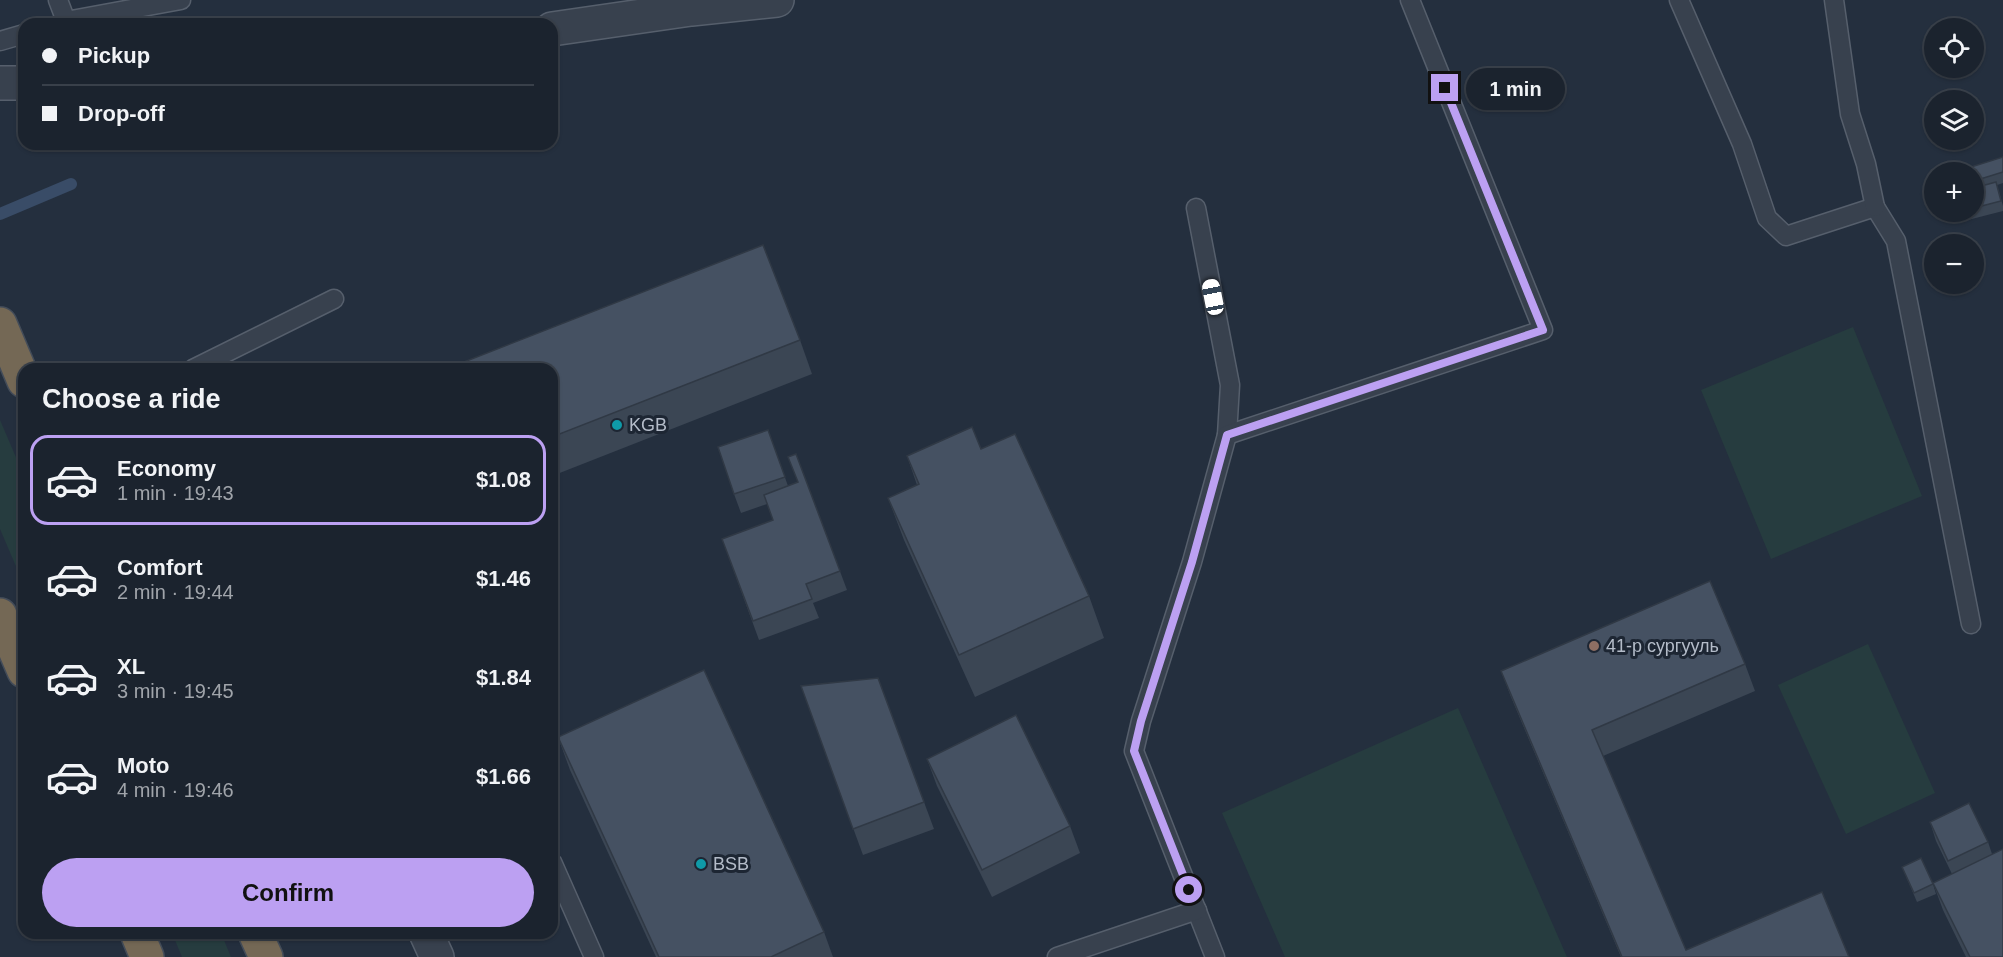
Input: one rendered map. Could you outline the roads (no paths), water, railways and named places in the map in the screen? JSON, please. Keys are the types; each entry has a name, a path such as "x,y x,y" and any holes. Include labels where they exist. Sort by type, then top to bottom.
{"highway":[{"path":"0,324 18,367"},
{"path":"0,615 18,657"},
{"path":"140,939 147,957"},
{"path":"258,939 266,957"}],"street":[{"path":"558,28 689,4 777,0"},
{"path":"0,83 18,83"},
{"path":"428,939 436,957"}],"lane":[{"path":"58,0 61,18"},
{"path":"65,18 74,0"},
{"path":"88,18 181,0"},
{"path":"1227,435 1543,330 1410,0"},
{"path":"1679,0 1742,144 1767,218 1786,236 1875,207"},
{"path":"1834,0 1850,114 1866,164 1875,207 1896,241 1971,624"},
{"path":"0,41 18,36"},
{"path":"1196,208 1230,385 1227,435 1192,562 1141,721 1134,751 1215,957"},
{"path":"205,363 334,299"},
{"path":"558,876 594,957"},
{"path":"1057,957 1197,910"}],"waterway":[{"path":"0,214 71,184"}],"place":[{"name":"KGB","path":"617,425"},
{"name":"41-р сургууль","path":"1594,646"},
{"name":"BSB","path":"701,864"}]}
